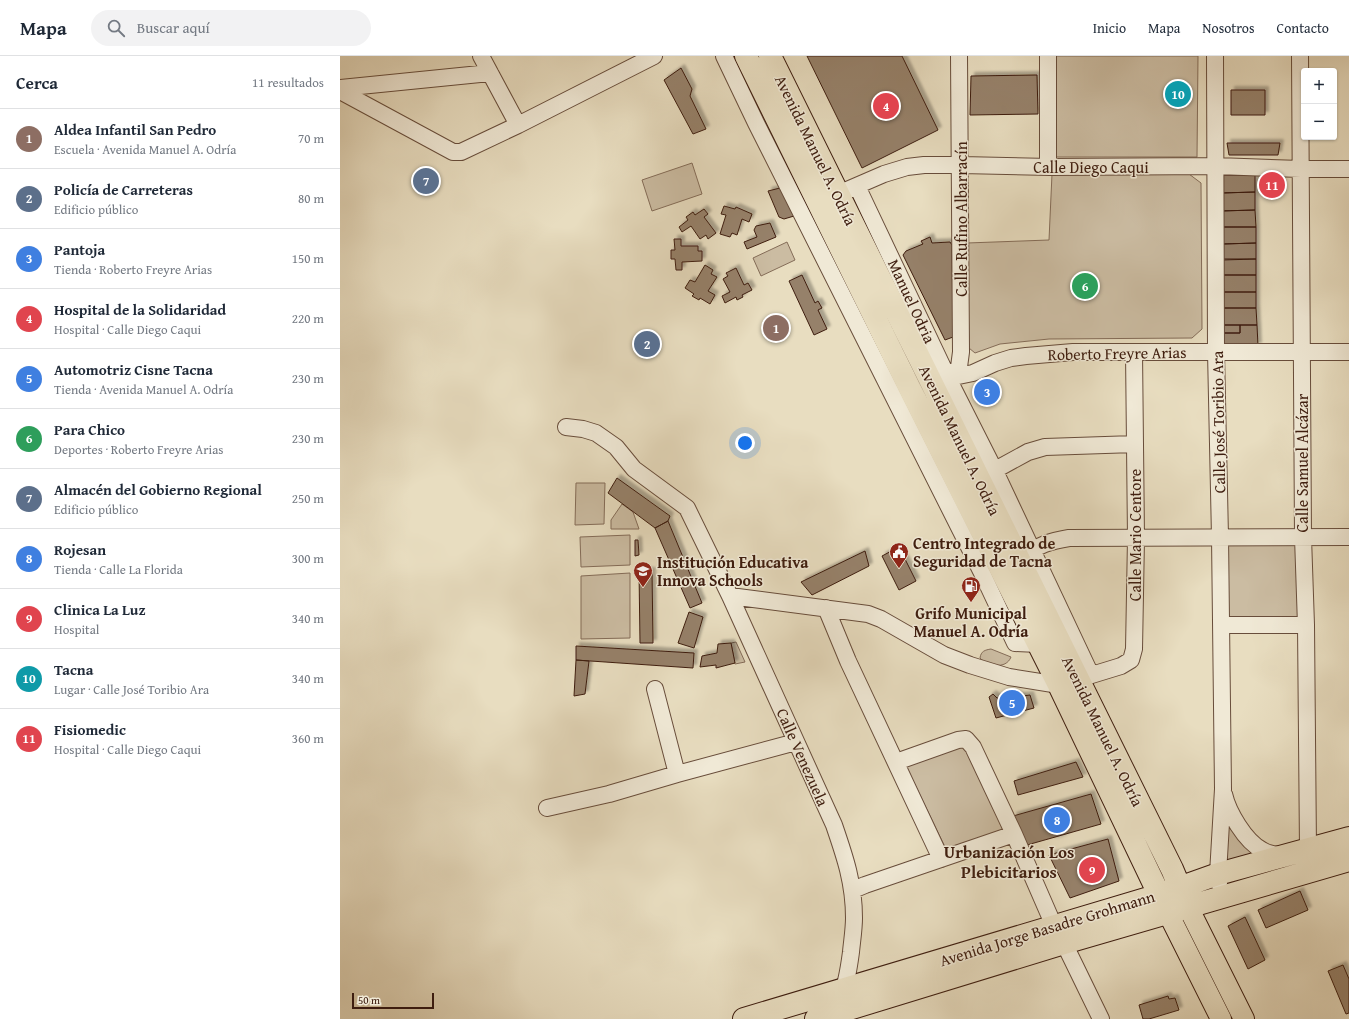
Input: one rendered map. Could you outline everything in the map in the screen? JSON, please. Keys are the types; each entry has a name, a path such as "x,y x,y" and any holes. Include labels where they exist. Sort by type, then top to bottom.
{"highway":[{"name":"Avenida Manuel A. Odría","path":"746,56 900,390 953,495 1038,644 1076,680 1180,887"},
{"name":"Avenida Manuel A. Odría","path":"770,56 847,189 1026,556 1076,680 1171,905"},
{"name":"Avenida Jorge Basadre Grohmann","path":"1171,905 1180,887 1218,874 1287,856 1308,848 1349,838"},
{"name":"Avenida Jorge Basadre Grohmann","path":"744,1019 844,989 1171,905 1222,897 1349,860"},
{"name":"Avenida Jorge Basadre Grohmann","path":"827,1017 1059,934"}],"main road":[{"name":"Avenida Manuel A. Odría","path":"1171,905 1221,1019"},
{"name":"Avenida Manuel A. Odría","path":"1171,905 1244,1019"}],"street":[{"path":"481,56 518,125"},
{"path":"340,91 457,153 465,151 518,125 654,56"},
{"name":"Avenida Manuel A. Odría","path":"724,56 759,130 900,390"},
{"name":"Calle Rufino Albarracín","path":"940,380 958,367 961,352 961,165 959,56"},
{"path":"1048,56 1048,167"},
{"name":"Calle José Toribio Ara","path":"1215,56 1216,352 1222,625 1223,789 1218,874 1222,897"},
{"name":"Calle Samuel Alcázar","path":"1300,56 1303,537 1306,625 1308,848 1315,870"},
{"path":"340,88 490,73"},
{"name":"Calle Diego Caqui","path":"847,189 884,174 907,167 924,165 1048,167 1216,166 1349,169"},
{"name":"Roberto Freyre Arias","path":"900,390 973,373 995,363 1011,358 1073,352 1349,352"},
{"name":"Calle Mario Centore","path":"1076,680 1121,666 1131,660 1134,649 1136,538 1134,352"},
{"name":"Calle Venezuela","path":"566,427 596,433 616,447 634,469 687,508 730,596 834,825 847,860 853,890 854,919 848,972 844,989 827,1017"},
{"path":"953,495 987,474 1028,452 1045,447 1135,444"},
{"path":"1026,556 1042,544 1069,538 1349,537"},
{"path":"730,596 868,614 881,619 944,655 970,665 1009,677 1076,680"},
{"path":"826,608 848,661 941,859"},
{"path":"1222,625 1306,625"},
{"path":"655,689 677,774"},
{"path":"896,762 958,740 966,739 973,746 1059,934 1101,1019"},
{"path":"547,808 610,794 677,774 796,742"},
{"name":"Calle José Toribio Ara","path":"1223,789 1226,803 1251,842 1262,851 1287,856"},
{"path":"853,890 1014,834"}],"shaded area":[{"path":"1055,56 1198,56 1197,157 1055,157"},
{"path":"692,163 702,194 652,211 642,180"},
{"path":"1052,174 1189,174 1201,183 1202,329 1192,338 1049,339 1000,344 975,353 969,348 967,243 1049,240"},
{"path":"787,242 795,260 761,276 753,258"},
{"path":"576,483 605,483 604,524 575,525"},
{"path":"622,504 633,512 639,529 611,529 611,520"},
{"path":"630,535 630,565 581,567 580,537"},
{"path":"1298,542 1300,620 1228,619 1227,544"},
{"path":"630,573 630,638 581,639 581,576"},
{"path":"736,642 745,662 735,664 731,643"},
{"path":"991,649 1011,657 1009,661 1001,665 992,665 983,661 980,658 981,654 984,651"},
{"path":"963,744 1004,831 946,849 905,764"},
{"path":"1224,820 1229,821 1254,855 1226,865"}],"building":[{"path":"807,56 902,56 938,130 862,168"},
{"path":"681,68 692,89 690,96 706,129 693,134 664,80"},
{"path":"1037,75 1038,114 970,115 971,76"},
{"path":"1231,90 1265,90 1265,115 1231,115"},
{"path":"1227,143 1280,143 1278,155 1229,155"},
{"path":"1222,175 1255,175 1255,192 1222,193"},
{"path":"780,188 794,216 784,219 779,217 768,191"},
{"path":"1255,192 1255,210 1220,211 1220,193"},
{"path":"724,206 735,209 736,207 752,214 749,222 742,219 737,235 732,233 730,237 720,234 726,215 721,214"},
{"path":"704,209 708,214 704,217 716,233 708,239 706,235 700,239 691,226 682,232 679,227 688,220 686,217 693,212 695,215"},
{"path":"1255,210 1256,227 1220,227 1220,211"},
{"path":"770,223 776,237 747,249 744,242 757,237 754,230 756,226"},
{"path":"1223,227 1256,227 1256,243 1223,244"},
{"path":"930,237 932,243 950,242 952,245 953,337 945,340 903,255 906,251 923,244 921,241"},
{"path":"674,239 681,239 681,246 698,246 698,251 702,251 702,261 682,262 682,270 676,270 675,259 671,259 671,250 675,250"},
{"path":"1256,243 1256,259 1222,259 1222,244"},
{"path":"1256,259 1256,275 1222,275 1222,260"},
{"path":"705,265 713,270 711,274 717,277 708,291 715,295 710,304 700,298 699,300 692,296 694,294 685,288 690,280 695,282"},
{"path":"736,268 744,285 748,283 752,290 742,295 743,297 737,300 736,297 725,303 722,296 730,292 723,279 728,276 726,273"},
{"path":"802,275 815,303 818,301 822,308 818,310 827,329 814,335 789,281"},
{"path":"1222,275 1256,275 1256,292 1224,292"},
{"path":"1224,292 1256,292 1256,308 1223,308"},
{"path":"1223,308 1256,308 1257,325 1223,325"},
{"path":"1223,325 1240,325 1240,333 1223,333"},
{"path":"1240,325 1257,325 1258,346 1225,346 1222,343 1221,333 1240,333"},
{"path":"617,478 670,516 668,521 655,528 608,493"},
{"path":"668,521 702,603 690,608 655,528"},
{"path":"635,540 638,540 639,555 635,556"},
{"name":"Centro Integrado de Seguridad de Tacna","path":"899,547 916,581 899,590 882,556"},
{"path":"865,551 869,566 812,595 801,582"},
{"path":"639,571 652,571 653,643 640,643"},
{"path":"689,612 703,617 694,648 678,643"},
{"path":"731,643 735,663 716,668 716,665 700,667 702,656 717,653 718,644"},
{"path":"576,646 694,653 693,668 576,660"},
{"path":"576,660 589,661 585,694 574,696"},
{"path":"993,694 997,698 1030,695 1034,708 996,718 989,697"},
{"path":"1076,762 1083,777 1018,795 1014,781"},
{"path":"1091,794 1101,824 1027,845 1013,816"},
{"path":"1108,839 1119,881 1070,898 1049,855"},
{"path":"1300,891 1308,910 1266,928 1258,910"},
{"path":"1245,917 1265,960 1248,969 1228,926"},
{"path":"1343,965 1349,979 1349,1013 1346,1014 1328,971"},
{"path":"1168,996 1169,999 1175,998 1179,1010 1149,1019 1143,1019 1139,1005"}],"place":[{"name":"Tacna","path":"1178,94"},
{"name":"Hospital de la Solidaridad","path":"886,106"},
{"name":"Almacén del Gobierno Regional","path":"426,181"},
{"name":"Fisiomedic","path":"1272,185"},
{"name":"Para Chico","path":"1085,286"},
{"name":"Aldea Infantil San Pedro","path":"776,328"},
{"name":"Policía de Carreteras","path":"647,344"},
{"name":"Pantoja","path":"987,392"},
{"name":"Centro Integrado de Seguridad de Tacna","path":"899,569"},
{"name":"Institución Educativa Innova Schools","path":"643,588"},
{"name":"Grifo Municipal Manuel A. Odría","path":"971,603"},
{"name":"Automotriz Cisne Tacna","path":"1012,703"},
{"name":"Rojesan","path":"1057,820"},
{"name":"Clinica La Luz","path":"1092,870"}],"district":[{"name":"Urbanización Los Plebicitarios","path":"1009,861"}]}
